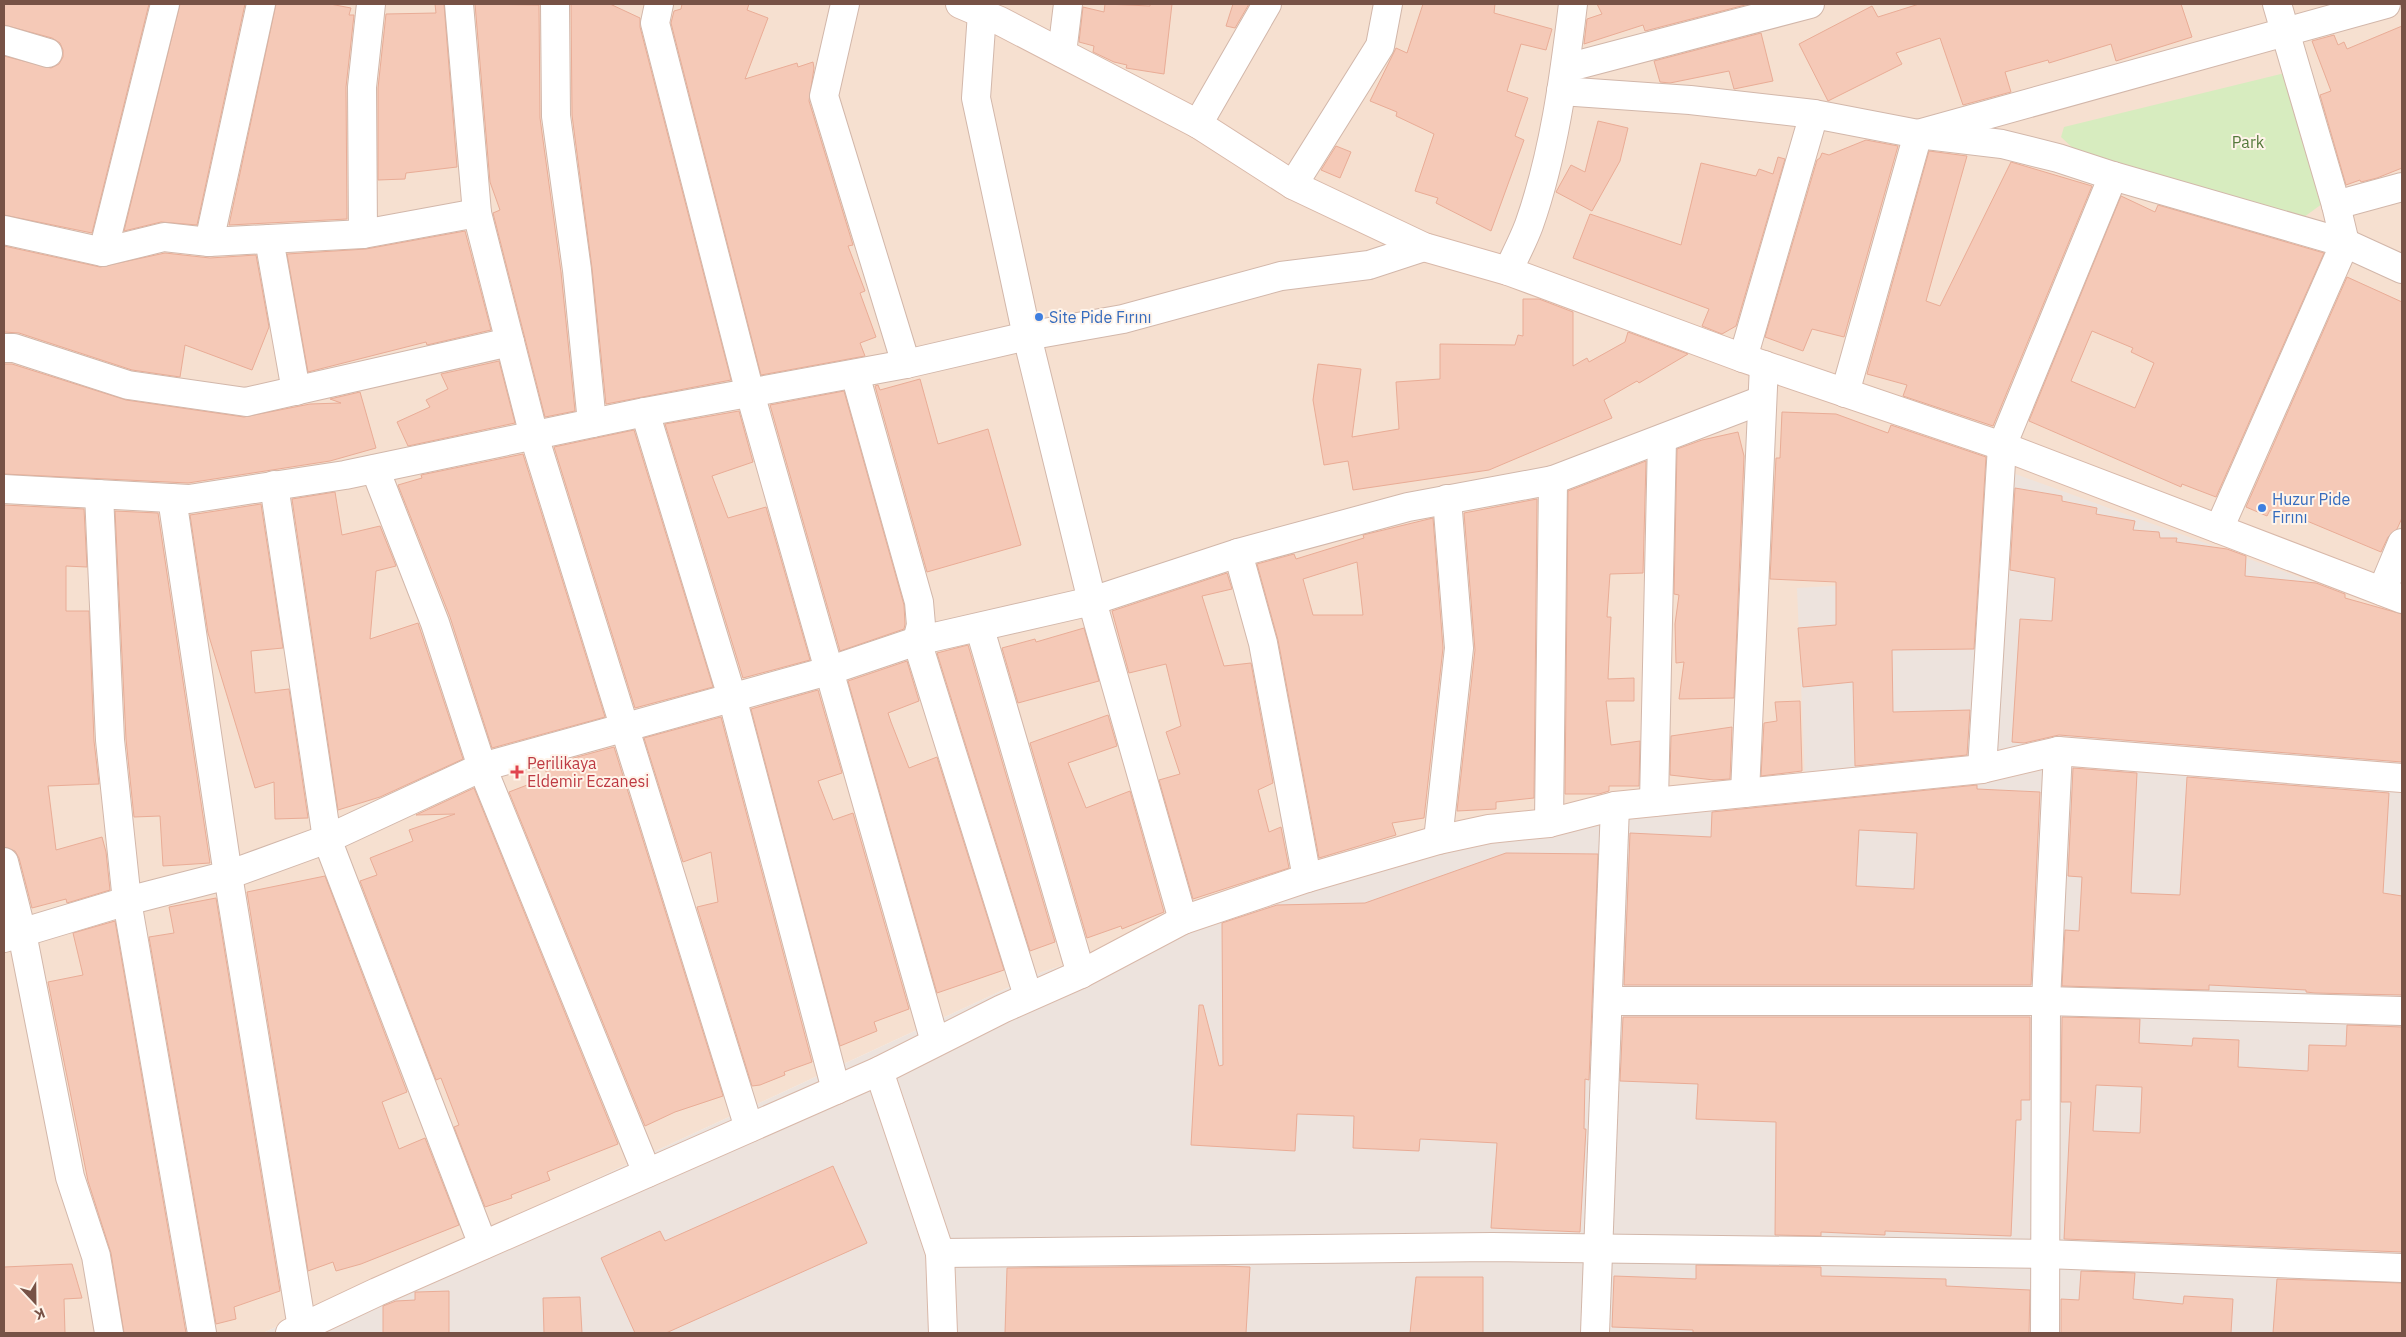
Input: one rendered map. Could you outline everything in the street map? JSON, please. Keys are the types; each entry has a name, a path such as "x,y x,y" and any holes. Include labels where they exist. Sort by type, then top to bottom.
{"street":[{"path":"103,252 165,4"},
{"path":"209,242 261,4"},
{"path":"362,234 362,87 372,4"},
{"path":"458,4 477,213 534,436 626,727 749,1128"},
{"path":"555,4 556,116 577,270 592,423"},
{"path":"659,4 655,23 750,393 935,1042"},
{"path":"846,4 824,96 906,364"},
{"path":"1062,53 1068,4"},
{"path":"1198,124 1267,4"},
{"path":"1294,185 1380,46 1388,4"},
{"path":"1508,271 1529,226 1551,148 1563,80 1573,4"},
{"path":"1563,80 1810,4"},
{"path":"2219,529 2345,243 2336,204 2277,4"},
{"path":"1918,134 2386,4"},
{"path":"1183,920 1092,601 1027,336 976,98 971,9 1062,53 1198,124 1294,185 1424,247 1508,271 1753,361 2002,446 2392,595 2402,543"},
{"path":"4,40 48,53"},
{"path":"1563,80 1690,100 1814,114 1918,134 2002,144 2058,158 2345,243 2402,269"},
{"path":"2002,144 2041,100"},
{"path":"1744,793 1762,400 1753,361 1814,114"},
{"path":"1846,393 1918,134"},
{"path":"1982,769 2002,446 2114,176"},
{"path":"2336,204 2402,187"},
{"path":"4,230 103,252 164,237 209,242 362,234 477,213"},
{"path":"269,238 296,391"},
{"path":"4,489 188,499 375,469 646,412 906,364 1027,336 1123,318 1280,276 1369,265 1424,247"},
{"path":"4,348 14,348 128,385 246,402 510,342"},
{"path":"855,374 919,602 920,625 918,641 1028,996"},
{"path":"13,936 127,901 228,876 327,838 482,767 828,671 918,641 980,629 1092,601 1238,553 1408,507 1553,480 1762,400"},
{"path":"646,412 732,697 836,1090"},
{"path":"1654,802 1662,439"},
{"path":"375,469 460,695 482,767 647,1173"},
{"path":"1549,823 1553,480"},
{"path":"274,485 327,838 483,1245"},
{"path":"99,494 110,740 127,901 202,1333"},
{"path":"172,498 296,1330 377,1292 879,1071 1028,996 1081,974 1183,920 1306,878 1438,840 1489,829 1549,823 1615,806 1982,769 2058,751 2402,778"},
{"path":"1438,840 1459,648 1447,499"},
{"path":"1238,553 1263,643 1306,878"},
{"path":"980,629 1081,974"},
{"path":"2045,1333 2046,1001 2058,751"},
{"path":"1595,1333 1615,806"},
{"path":"4,862 13,936 70,1177 96,1256 109,1333"},
{"path":"1609,1001 2046,1001 2402,1011"},
{"path":"879,1071 940,1252 943,1333"},
{"path":"940,1252 1492,1247 1598,1250 2046,1254 2402,1268"}],"shaded area":[{"path":"4,4 2402,4 2402,760 2345,757 1805,781 1525,822 1042,972 263,1333 4,1333"},
{"path":"1985,463 2343,593 2345,757 2402,760 2402,1333 263,1333 1042,972 1525,822 1805,781 1797,588 1968,578"}],"green space":[{"name":"Park","path":"2289,72 2326,201 2300,220 2077,152 2061,137 2064,127"}],"building":[{"path":"4,4 149,4 92,233 4,215 4,56 51,68 59,64 63,57 63,50 60,43 52,38 4,25"},
{"path":"180,4 245,4 197,225 161,222 124,231"},
{"path":"276,4 330,4 351,8 349,15 354,15 346,87 347,219 229,225"},
{"path":"435,4 444,4 457,167 406,173 405,179 378,180 378,88 386,14 436,13"},
{"path":"475,4 539,5 540,118 561,272 575,411 545,417 493,213 500,210 490,182"},
{"path":"571,4 610,4 640,18 640,27 731,380 606,404 592,268 572,115"},
{"path":"682,4 749,4 747,10 768,18 745,79 797,63 798,67 813,62 814,68 809,101 853,245 848,246 865,291 860,293 876,337 860,343 865,356 761,375 671,23 674,11 681,9"},
{"path":"1105,4 1150,6 1150,4 1172,4 1164,74 1126,68 1127,65 1114,62 1093,52 1094,46 1079,42 1083,7 1104,12"},
{"path":"1233,4 1249,4 1235,28 1226,26"},
{"path":"1423,4 1495,4 1494,13 1552,29 1546,50 1521,44 1507,91 1528,98 1515,136 1524,140 1491,231 1436,203 1438,198 1415,191 1434,134 1396,116 1397,112 1370,101 1396,48 1407,53"},
{"path":"1597,4 1749,4 1645,31 1643,25 1584,44 1587,19 1602,14"},
{"path":"1919,4 2181,4 2192,37 2116,61 2111,44 2049,63 2048,60 2005,72 2011,92 1963,105 1940,38 1896,53 1902,64 1828,101 1799,44 1872,6 1878,17"},
{"path":"2402,26 2402,168 2377,178 2361,182 2360,180 2346,185 2320,95 2331,91 2312,41 2334,35 2338,45 2344,42 2347,49"},
{"path":"1761,33 1773,81 1734,89 1729,71 1670,83 1660,82 1654,61"},
{"path":"1598,121 1628,128 1620,161 1592,211 1556,192 1571,165 1585,172"},
{"path":"1866,140 1898,146 1844,337 1812,329 1803,351 1765,337 1817,160 1822,153 1829,155"},
{"path":"1336,146 1351,152 1340,178 1321,170"},
{"path":"1929,151 1967,156 1926,301 1940,306 2011,162 2092,186 1993,426 1903,396 1907,385 1867,374"},
{"path":"1778,157 1785,159 1736,326 1722,334 1702,326 1709,309 1573,258 1590,214 1681,245 1701,163 1756,176 1759,169 1773,174"},
{"path":"2121,196 2155,212 2158,205 2324,253 2216,497 2182,484 2181,487 2029,421","holes":["2092,331 2133,348 2131,352 2154,363 2135,408 2071,381"]},
{"path":"465,231 491,330 427,345 426,342 308,372 287,254 366,249"},
{"path":"4,246 100,267 165,253 210,258 256,255 269,327 252,370 185,345 180,377 132,370 19,333 4,332"},
{"path":"2347,277 2402,302 2402,518 2397,529 2388,537 2381,552 2283,511 2281,515 2270,510 2267,516 2246,507"},
{"path":"1523,299 1539,299 1573,312 1573,366 1587,358 1589,362 1625,342 1628,332 1688,354 1639,383 1637,381 1604,400 1612,418 1489,470 1353,490 1348,461 1324,465 1313,400 1318,364 1361,369 1352,437 1399,429 1396,382 1440,379 1440,344 1515,345 1518,335 1523,336"},
{"path":"499,361 515,423 408,446 397,422 430,407 426,400 448,389 441,374"},
{"path":"4,364 12,364 126,400 244,417 310,404 341,403 330,399 360,392 376,448 330,461 188,483 4,474"},
{"path":"920,379 938,444 988,429 1021,545 927,572 875,386 878,385 880,390"},
{"path":"844,391 904,605 905,624 904,629 840,651 770,405"},
{"path":"739,411 753,462 712,476 728,518 766,507 810,660 743,678 665,424"},
{"path":"1782,412 1836,414 1888,433 1891,425 1986,457 1974,649 1892,650 1893,712 1970,710 1967,755 1855,766 1853,682 1803,687 1798,628 1836,625 1836,582 1770,579 1776,458 1780,458"},
{"path":"634,430 713,687 635,708 554,447"},
{"path":"1738,432 1744,456 1734,698 1679,699 1684,662 1676,663 1675,624 1679,595 1674,594 1677,449 1702,440"},
{"path":"523,454 605,717 492,748 450,617 398,485 422,478 421,475"},
{"path":"1646,461 1643,573 1610,574 1607,617 1611,617 1608,679 1634,678 1634,701 1606,701 1611,745 1640,741 1639,786 1609,786 1609,791 1599,794 1565,794 1568,491"},
{"path":"2015,488 2062,496 2062,501 2097,508 2096,514 2135,521 2133,530 2159,532 2160,538 2177,538 2176,542 2227,549 2246,556 2245,576 2316,583 2345,594 2345,598 2402,614 2402,762 2059,735 2024,743 2012,742 2020,619 2052,621 2055,578 2010,570"},
{"path":"335,492 342,535 380,526 396,566 376,571 370,639 418,623 463,759 380,797 338,810 292,499"},
{"path":"1537,499 1534,798 1496,802 1496,809 1457,811 1475,650 1464,513"},
{"path":"261,504 283,648 251,651 255,693 289,689 308,818 275,819 274,782 255,788 208,633 190,515"},
{"path":"4,505 84,509 87,567 66,566 66,611 89,611 94,741 99,784 48,786 56,850 102,837 106,852 110,890 67,903 66,899 32,908 19,858 15,851 4,847"},
{"path":"115,511 158,513 210,863 163,866 160,816 134,817 126,739"},
{"path":"1433,518 1443,648 1424,818 1392,823 1396,835 1319,858 1278,640 1257,564 1294,554 1296,559 1364,538 1363,535","holes":["1357,562 1363,615 1313,615 1303,579"]},
{"path":"1227,573 1232,589 1202,596 1224,666 1251,663 1273,783 1258,790 1269,832 1281,827 1289,868 1193,899 1159,780 1180,774 1166,732 1181,726 1166,664 1129,673 1112,611"},
{"path":"1084,628 1099,681 1018,703 1002,648 1035,639 1036,642"},
{"path":"968,645 1055,942 1030,951 937,653"},
{"path":"907,661 919,701 888,713 909,768 937,757 1004,970 937,993 848,681"},
{"path":"818,690 842,773 818,781 833,820 853,813 909,1009 874,1022 877,1031 840,1046 751,709"},
{"path":"1800,701 1802,771 1761,776 1764,723 1777,721 1775,702"},
{"path":"1108,715 1117,746 1068,763 1086,808 1130,791 1164,912 1122,929 1121,926 1087,938 1030,743"},
{"path":"721,717 812,1062 784,1072 785,1075 760,1085 752,1086 697,907 718,902 711,852 683,862 644,738"},
{"path":"1732,727 1730,779 1714,780 1670,775 1671,736"},
{"path":"614,747 723,1096 675,1112 645,1126 509,792 548,777 544,766"},
{"path":"2073,768 2137,773 2131,893 2180,895 2187,777 2389,793 2383,893 2402,896 2402,995 2315,993 2306,992 2306,990 2209,985 2209,990 2062,986 2065,930 2079,931 2082,877 2068,876"},
{"path":"1977,785 1977,789 2040,792 2031,985 1624,985 1630,833 1711,837 1712,812","holes":["1859,830 1917,833 1914,889 1856,886"]},
{"path":"474,788 618,1144 547,1172 550,1180 511,1195 512,1198 485,1207 454,1127 459,1125 441,1078 436,1080 360,881 377,875 370,858 413,841 409,830 455,814 416,815"},
{"path":"1506,853 1598,854 1589,1080 1585,1079 1584,1129 1586,1129 1580,1232 1491,1228 1497,1143 1420,1139 1419,1151 1353,1148 1354,1116 1297,1114 1295,1151 1191,1145 1199,1005 1203,1005 1219,1066 1223,1065 1222,923 1277,905 1365,903"},
{"path":"325,876 407,1092 382,1102 399,1149 425,1138 459,1225 361,1264 336,1271 333,1262 308,1271 247,892"},
{"path":"216,898 280,1291 234,1307 236,1319 216,1324 149,937 174,933 169,907"},
{"path":"115,921 186,1333 124,1333 111,1253 88,1181 48,982 83,975 73,933"},
{"path":"1623,1017 2030,1017 2030,1100 2021,1100 2021,1120 2016,1120 2011,1236 1885,1231 1885,1235 1821,1232 1821,1236 1775,1235 1776,1122 1696,1119 1698,1084 1620,1081"},
{"path":"2062,1017 2140,1019 2139,1043 2192,1046 2193,1038 2239,1040 2238,1067 2308,1071 2309,1045 2346,1046 2347,1025 2402,1027 2402,1252 2064,1239 2071,1102 2061,1102","holes":["2096,1085 2142,1087 2140,1133 2093,1131"]},
{"path":"833,1166 867,1243 666,1333 635,1333 601,1258 660,1231 665,1241"},
{"path":"72,1264 82,1298 64,1299 65,1333 4,1333 4,1267"},
{"path":"1696,1265 1821,1267 1821,1276 1946,1279 1946,1286 2030,1290 2029,1333 1693,1333 1693,1330 1612,1327 1614,1276 1696,1279"},
{"path":"1250,1267 1246,1333 1005,1333 1007,1268"},
{"path":"2081,1271 2135,1273 2133,1299 2183,1304 2184,1296 2233,1299 2231,1333 2061,1333 2061,1299 2079,1300"},
{"path":"1416,1277 1483,1277 1483,1333 1410,1333"},
{"path":"2277,1279 2402,1283 2402,1333 2273,1333"},
{"path":"449,1291 449,1333 383,1333 383,1306 396,1301 415,1300 415,1292"},
{"path":"580,1297 582,1333 544,1333 543,1298"}],"place":[{"name":"Site Pide Fırını","path":"1039,317"},
{"name":"Huzur Pide Fırını","path":"2262,508"},
{"name":"Perilikaya Eldemir Eczanesi","path":"517,772"}]}
